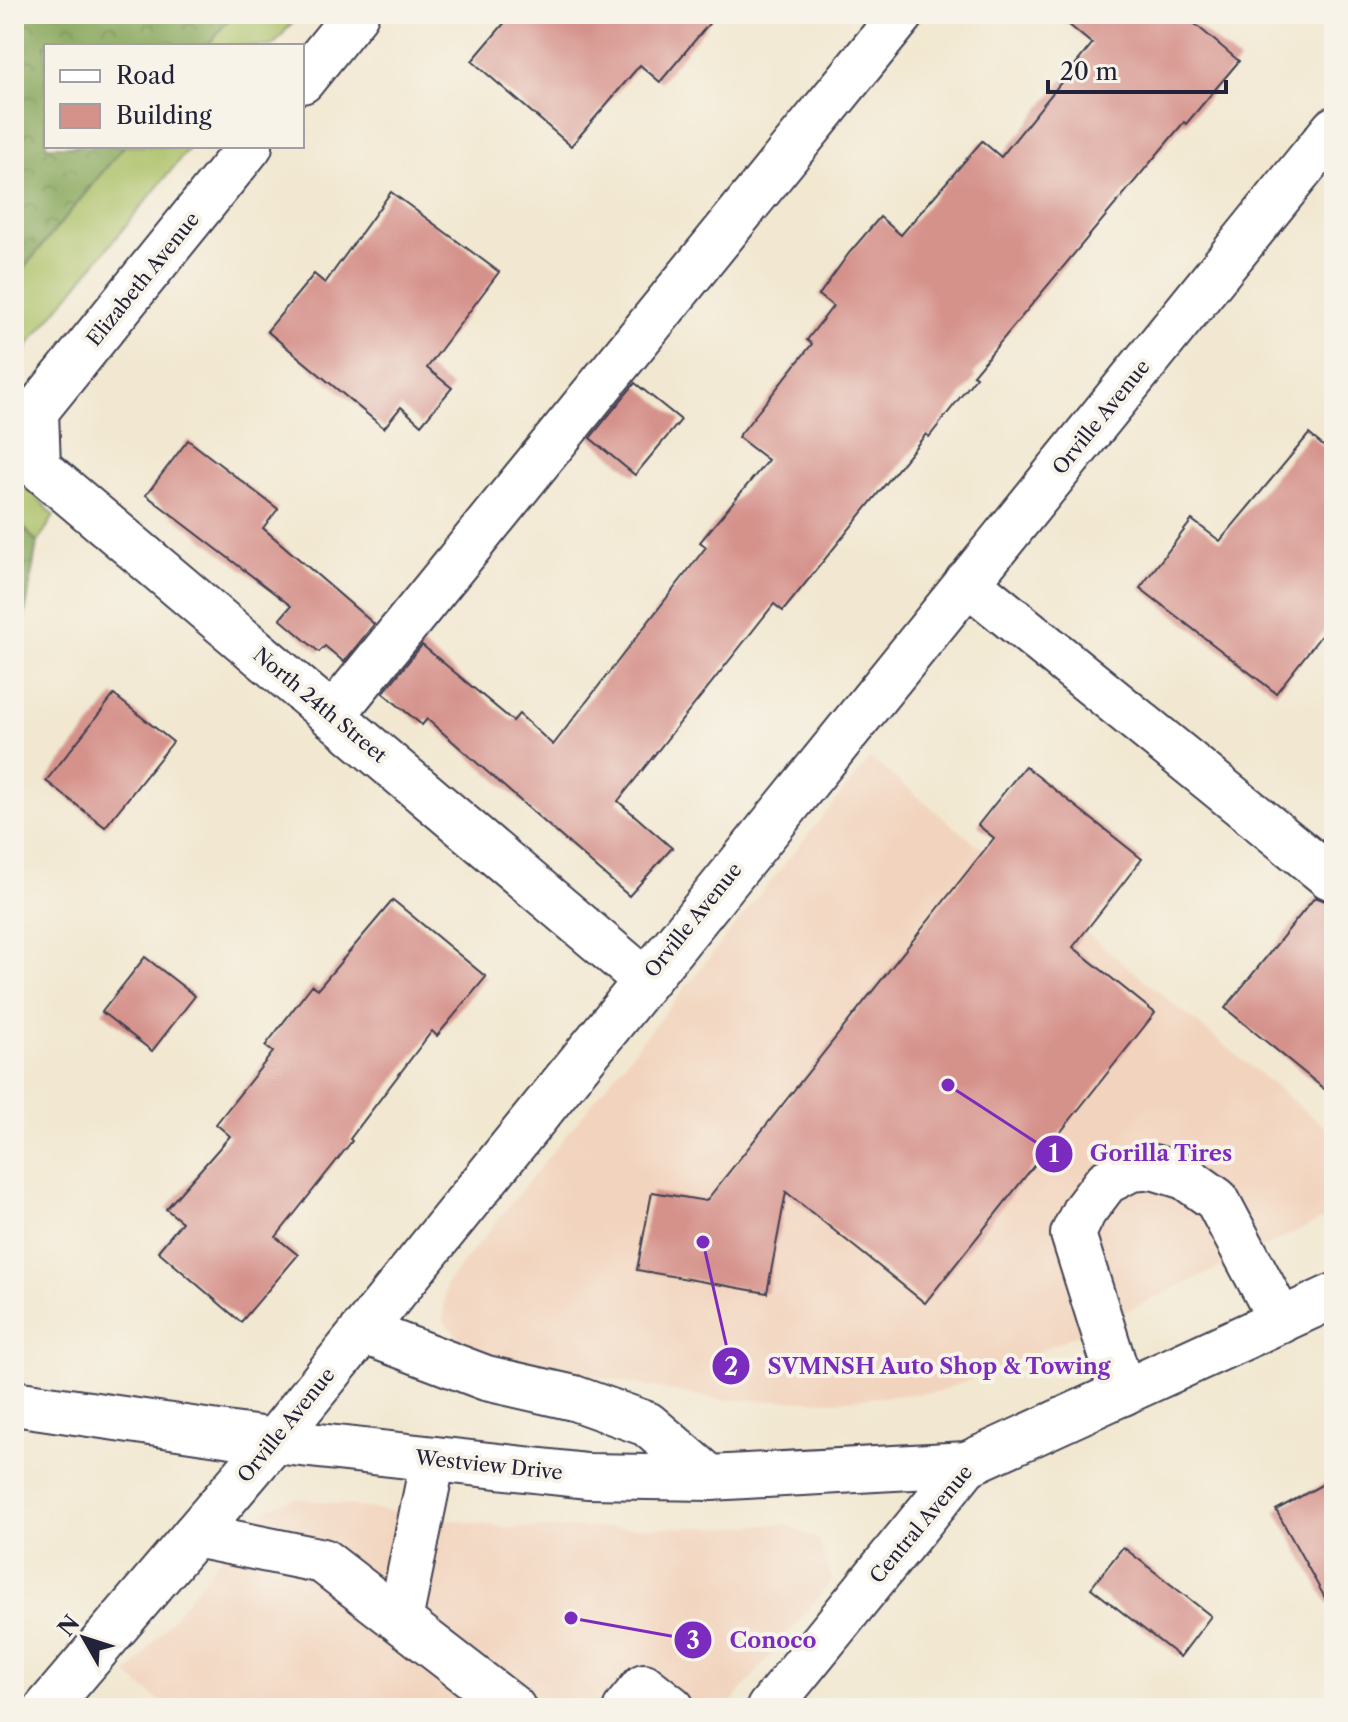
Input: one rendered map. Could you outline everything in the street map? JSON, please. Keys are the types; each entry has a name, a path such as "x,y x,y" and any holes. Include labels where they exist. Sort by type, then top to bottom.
{"street":[{"path":"304,79 356,14"},
{"path":"332,716 902,14"},
{"name":"Orville Avenue","path":"47,1708 274,1441 1334,129"},
{"name":"Elizabeth Avenue","path":"36,411 248,148"},
{"name":"North 24th Street","path":"36,411 38,467 645,980"},
{"path":"967,582 1330,877"},
{"path":"1123,1393 1073,1234 1084,1211 1106,1182 1131,1169 1153,1167 1185,1177 1217,1200 1281,1321"},
{"name":"Central Avenue","path":"769,1708 967,1464 1334,1296"},
{"path":"362,1331 486,1378 574,1398 647,1424 710,1478"},
{"name":"Westview Drive","path":"14,1403 274,1441 587,1476 710,1478 967,1464"},
{"path":"400,1620 433,1459"},
{"path":"194,1535 323,1561 513,1708"},
{"path":"626,1708 644,1686 672,1708"}],"shaded area":[{"path":"870,758 1334,1134 1334,1214 1011,1365 937,1392 837,1401 721,1400 504,1359 465,1344 443,1321 446,1284"},
{"path":"296,1498 509,1528 785,1524 819,1540 832,1580 727,1708 169,1708 127,1675 233,1543 266,1509"}],"green space":[{"path":"14,14 233,14 209,44 44,44 44,148 122,148 14,280"},
{"path":"233,14 299,14 275,44 209,44"},
{"path":"122,148 189,148 29,344 14,379 14,280"},
{"path":"14,471 54,516 37,543 14,516"},
{"path":"14,516 37,543 14,680"}],"building":[{"path":"512,14 717,14 660,82 640,65 571,146 472,61"},
{"path":"1056,14 1183,14 1239,61 1186,124 1184,122 973,375 976,377 929,437 926,434 783,611 774,604 618,801 672,848 629,896 427,719 422,725 383,693 422,645 513,721 519,714 553,745 706,547 700,542 768,460 738,437 812,344 807,340 833,306 819,295 849,253 880,217 901,235 982,141 1001,157 1092,44"},
{"path":"391,192 499,272 427,368 452,388 421,425 401,407 384,428 267,331 314,274 325,283"},
{"path":"635,383 681,420 635,475 590,438"},
{"path":"1309,434 1334,455 1334,619 1276,693 1140,588 1192,520 1220,541"},
{"path":"188,440 278,509 263,528 374,624 344,662 325,646 319,652 280,619 291,606 146,495"},
{"path":"114,695 173,742 105,827 46,781"},
{"path":"1025,766 1142,859 1073,947 1155,1013 925,1303 786,1192 767,1293 637,1270 652,1192 706,1201 994,838 978,825"},
{"path":"1315,897 1334,901 1334,1097 1225,1008"},
{"path":"393,900 486,977 437,1036 432,1031 350,1139 352,1141 276,1237 298,1255 241,1322 158,1251 182,1222 166,1209 230,1136 216,1124 273,1052 265,1046 312,985 318,989"},
{"path":"145,957 195,996 152,1051 102,1012"},
{"path":"1334,1478 1334,1614 1276,1510"},
{"path":"1123,1547 1211,1616 1180,1657 1091,1588"}],"place":[{"name":"Gorilla Tires","path":"948,1085"},
{"name":"SVMNSH Auto Shop & Towing","path":"703,1242"},
{"name":"Conoco","path":"571,1618"}]}
